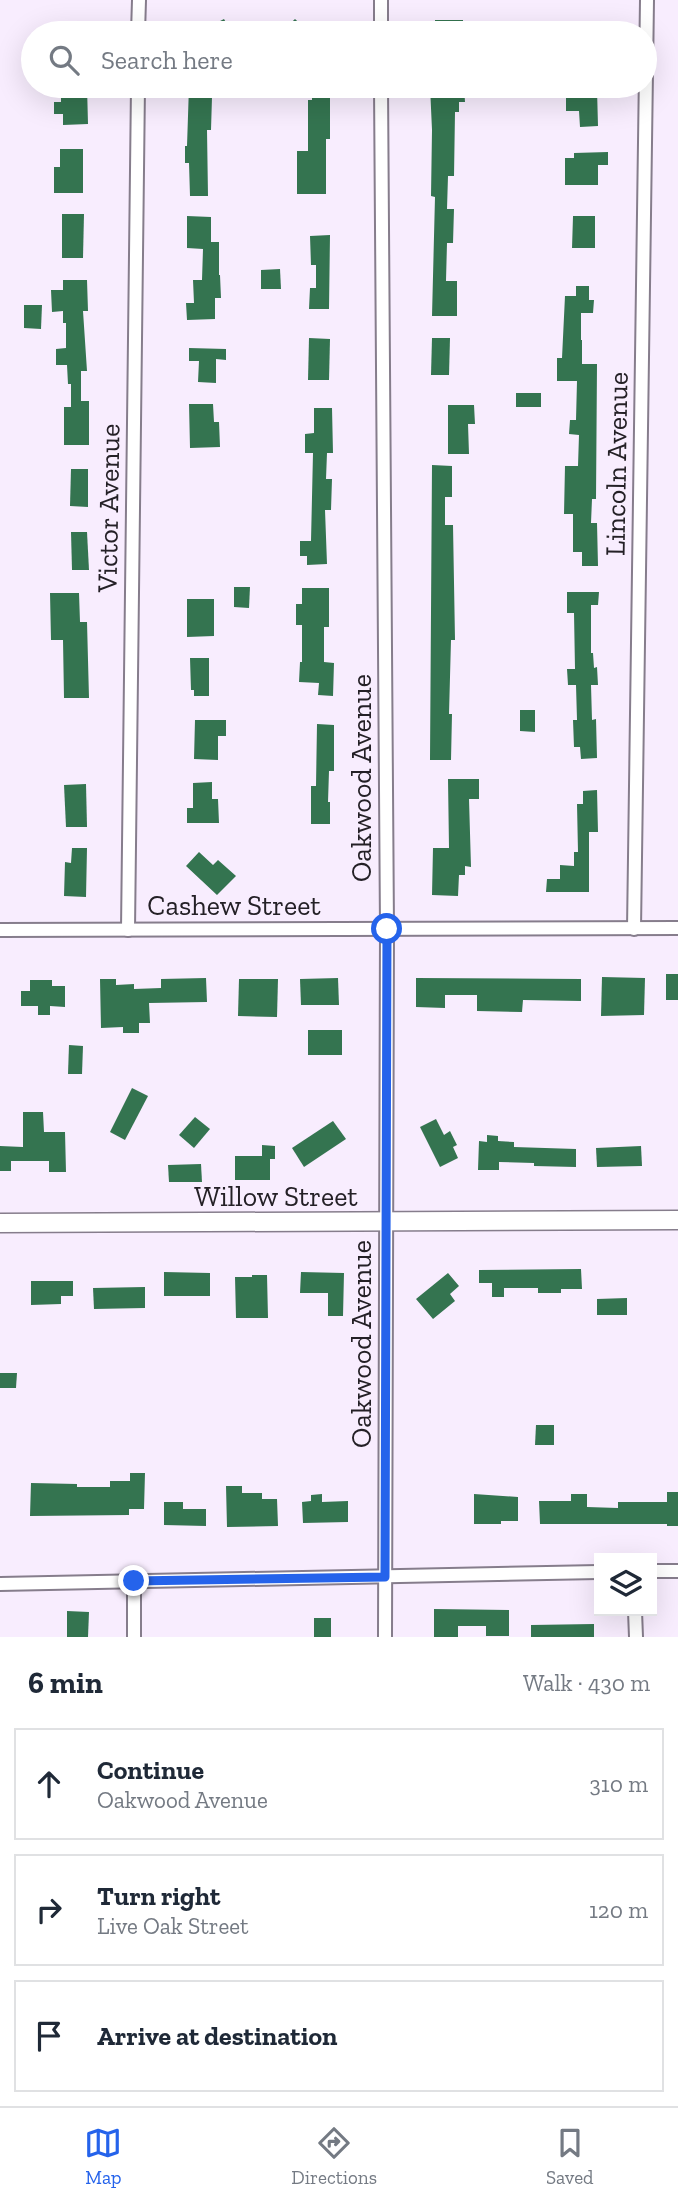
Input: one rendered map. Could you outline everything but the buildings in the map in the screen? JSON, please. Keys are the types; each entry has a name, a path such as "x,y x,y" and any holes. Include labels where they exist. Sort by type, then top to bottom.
{"street":[{"path":"138,21 139,0"},
{"path":"381,0 381,21"},
{"name":"Lincoln Avenue","path":"647,0 647,21"},
{"name":"Victor Avenue","path":"128,930 138,98"},
{"name":"Oakwood Avenue","path":"381,98 387,929 385,1637"},
{"name":"Lincoln Avenue","path":"634,929 646,98"},
{"name":"Cashew Street","path":"0,930 678,929"},
{"name":"Willow Street","path":"0,1223 678,1220"},
{"path":"657,1571 678,1571"},
{"path":"0,1584 594,1572"},
{"path":"134,1581 134,1637"},
{"path":"635,1616 636,1637"}],"route":[{"path":"134,1581 385,1577 387,929"}]}
